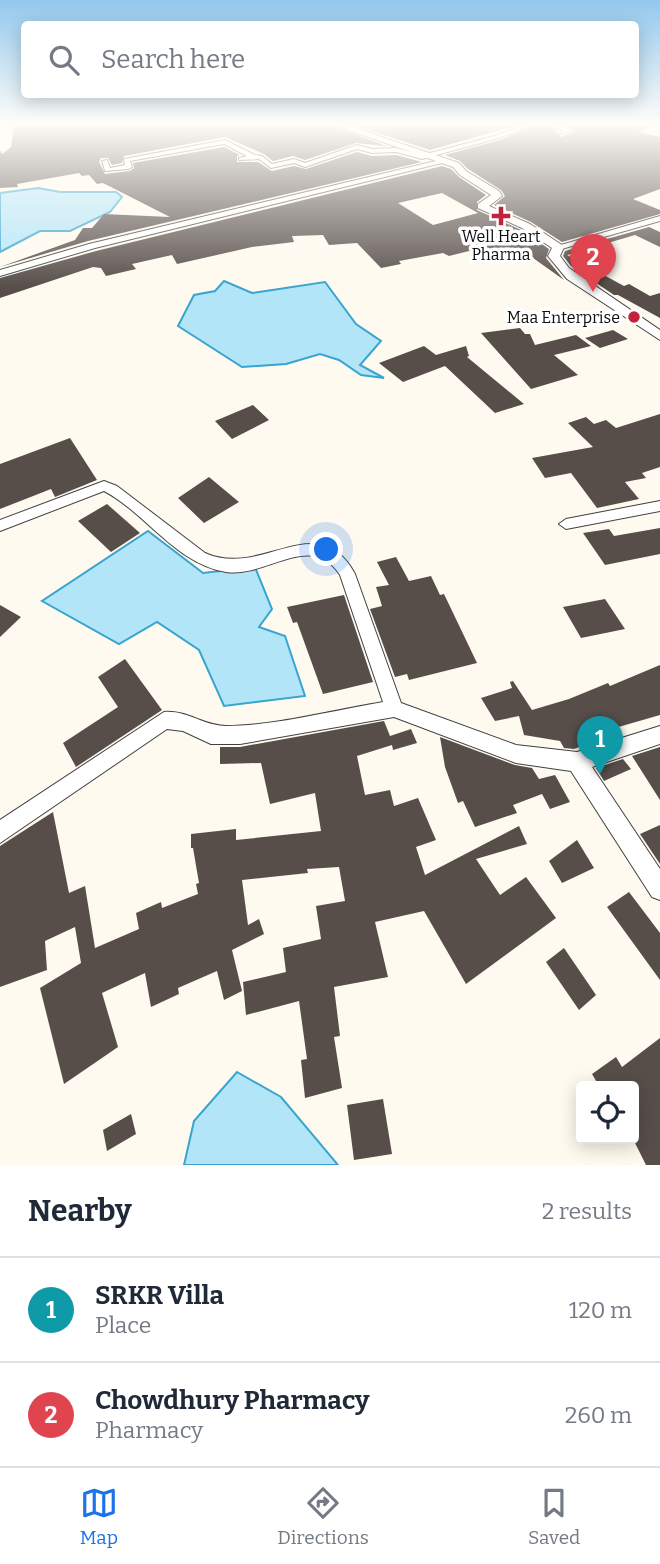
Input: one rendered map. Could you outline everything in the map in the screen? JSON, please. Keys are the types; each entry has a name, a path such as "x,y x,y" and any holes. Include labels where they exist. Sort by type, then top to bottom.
{"street":[{"path":"0,273 92,246 368,179"},
{"path":"473,179 497,196 482,206 526,226 558,247 660,218"},
{"path":"558,247 554,256 567,274 610,302 623,314 660,336"},
{"path":"0,526 104,486 112,489 200,557 213,563 229,567 245,566 302,549 323,551 341,561 347,574 394,709"},
{"path":"566,524 660,506"},
{"path":"0,832 164,721 186,723 211,735 240,736 394,709 516,754 577,762 660,735"},
{"path":"577,762 660,889"}],"water":[{"path":"38,188 60,192 116,192 122,197 110,212 70,231 40,231 0,252 0,193"},
{"path":"224,281 252,293 325,282 356,324 381,341 360,365 384,378 361,375 339,360 320,354 286,364 242,367 178,326 194,295 215,291"},
{"path":"148,531 203,573 255,567 272,609 259,627 285,636 305,696 224,706 199,650 157,622 119,644 42,601"},
{"path":"237,1072 281,1097 338,1165 184,1165 194,1121"}],"building":[{"path":"0,179 43,179 17,184 18,187 0,188"},
{"path":"93,179 349,179 88,241 0,267 75,240 83,228 92,228 104,214 170,217 103,183 97,184"},
{"path":"388,179 463,179 486,195 477,202 477,210 521,230 549,249 546,258 564,280 519,248 481,258 469,251 449,256 443,253 399,261 401,264 381,268 357,243 329,245 323,235 292,236 294,242 252,247 177,264 172,255 132,264 136,269 106,276 101,268 93,267 0,298 0,278 96,251","holes":["442,193 478,213 433,225 398,203"]},
{"path":"484,179 660,179 660,189 633,199 660,210 660,214 562,242 531,222 494,205 505,196 501,190"},
{"path":"649,227 660,232 660,247 635,235 567,255 624,286 629,284 650,296 660,293 660,318 614,295 571,266 563,256 565,251"},
{"path":"520,328 525,334 530,334 535,345 576,335 591,346 554,355 578,375 531,389 481,333"},
{"path":"613,330 628,339 600,348 585,338"},
{"path":"424,346 436,355 466,346 467,357 524,404 495,413 445,366 403,382 379,363"},
{"path":"253,405 269,420 232,439 215,421"},
{"path":"660,414 660,467 642,473 646,478 625,482 639,499 597,508 571,473 545,478 532,458 593,447 568,423 586,417 594,424 606,420 616,428"},
{"path":"70,438 97,480 55,497 51,489 0,509 0,464"},
{"path":"209,477 239,502 204,523 178,498"},
{"path":"107,504 140,533 111,552 78,521"},
{"path":"660,528 660,554 605,565 583,533 609,529 614,536"},
{"path":"396,557 409,581 431,576 440,595 444,594 477,663 409,680 407,674 395,677 370,609 382,606 376,587 389,585 377,562"},
{"path":"344,595 373,682 323,694 297,622 293,623 287,607"},
{"path":"605,599 625,629 581,638 563,607"},
{"path":"0,605 21,617 0,637"},
{"path":"125,659 162,710 76,767 63,743 118,707 98,677"},
{"path":"660,665 660,715 615,728 617,732 574,749 564,748 560,741 524,735 519,716 495,721 481,698 512,688 510,682 513,681 532,710 608,683 610,686"},
{"path":"384,721 390,736 411,729 417,743 393,750 392,745 357,756 365,795 390,790 394,806 418,798 436,840 416,847 425,875 519,826 527,844 476,859 500,895 526,877 556,918 466,984 424,911 375,922 388,977 334,987 340,1036 334,1037 342,1088 305,1098 301,1060 307,1059 299,1001 246,1015 243,982 286,972 283,948 321,939 316,906 345,901 339,867 307,869 308,873 242,880 248,925 259,919 264,934 232,950 242,991 224,1000 217,971 178,988 179,994 151,1007 145,973 102,993 118,1047 64,1084 40,988 81,963 75,927 45,941 47,970 0,987 0,846 53,812 69,893 85,886 95,948 139,929 136,913 161,902 162,908 198,894 196,884 199,883 191,848 191,834 236,829 236,840 321,831 315,793 270,804 261,763 220,764 220,747 240,747"},
{"path":"440,737 515,765 532,768 539,779 555,775 570,802 550,809 542,794 513,805 517,813 475,827 463,801 458,803 445,767"},
{"path":"660,747 660,800 632,756"},
{"path":"623,759 631,769 604,781 596,768"},
{"path":"660,825 660,864 640,834"},
{"path":"577,840 594,868 562,883 549,861"},
{"path":"629,892 660,933 660,980 607,907"},
{"path":"564,948 596,995 579,1010 546,962"},
{"path":"660,1038 660,1165 646,1165 636,1144 639,1144 639,1081 596,1081 592,1074 616,1057 622,1067"},
{"path":"383,1099 392,1154 354,1160 347,1105"},
{"path":"131,1114 136,1134 107,1151 103,1130"}],"place":[{"name":"Well Heart Pharma","path":"501,216"},
{"name":"Chowdhury Pharmacy","path":"593,292"},
{"name":"Maa Enterprise","path":"634,317"},
{"name":"SRKR Villa","path":"600,774"}]}
